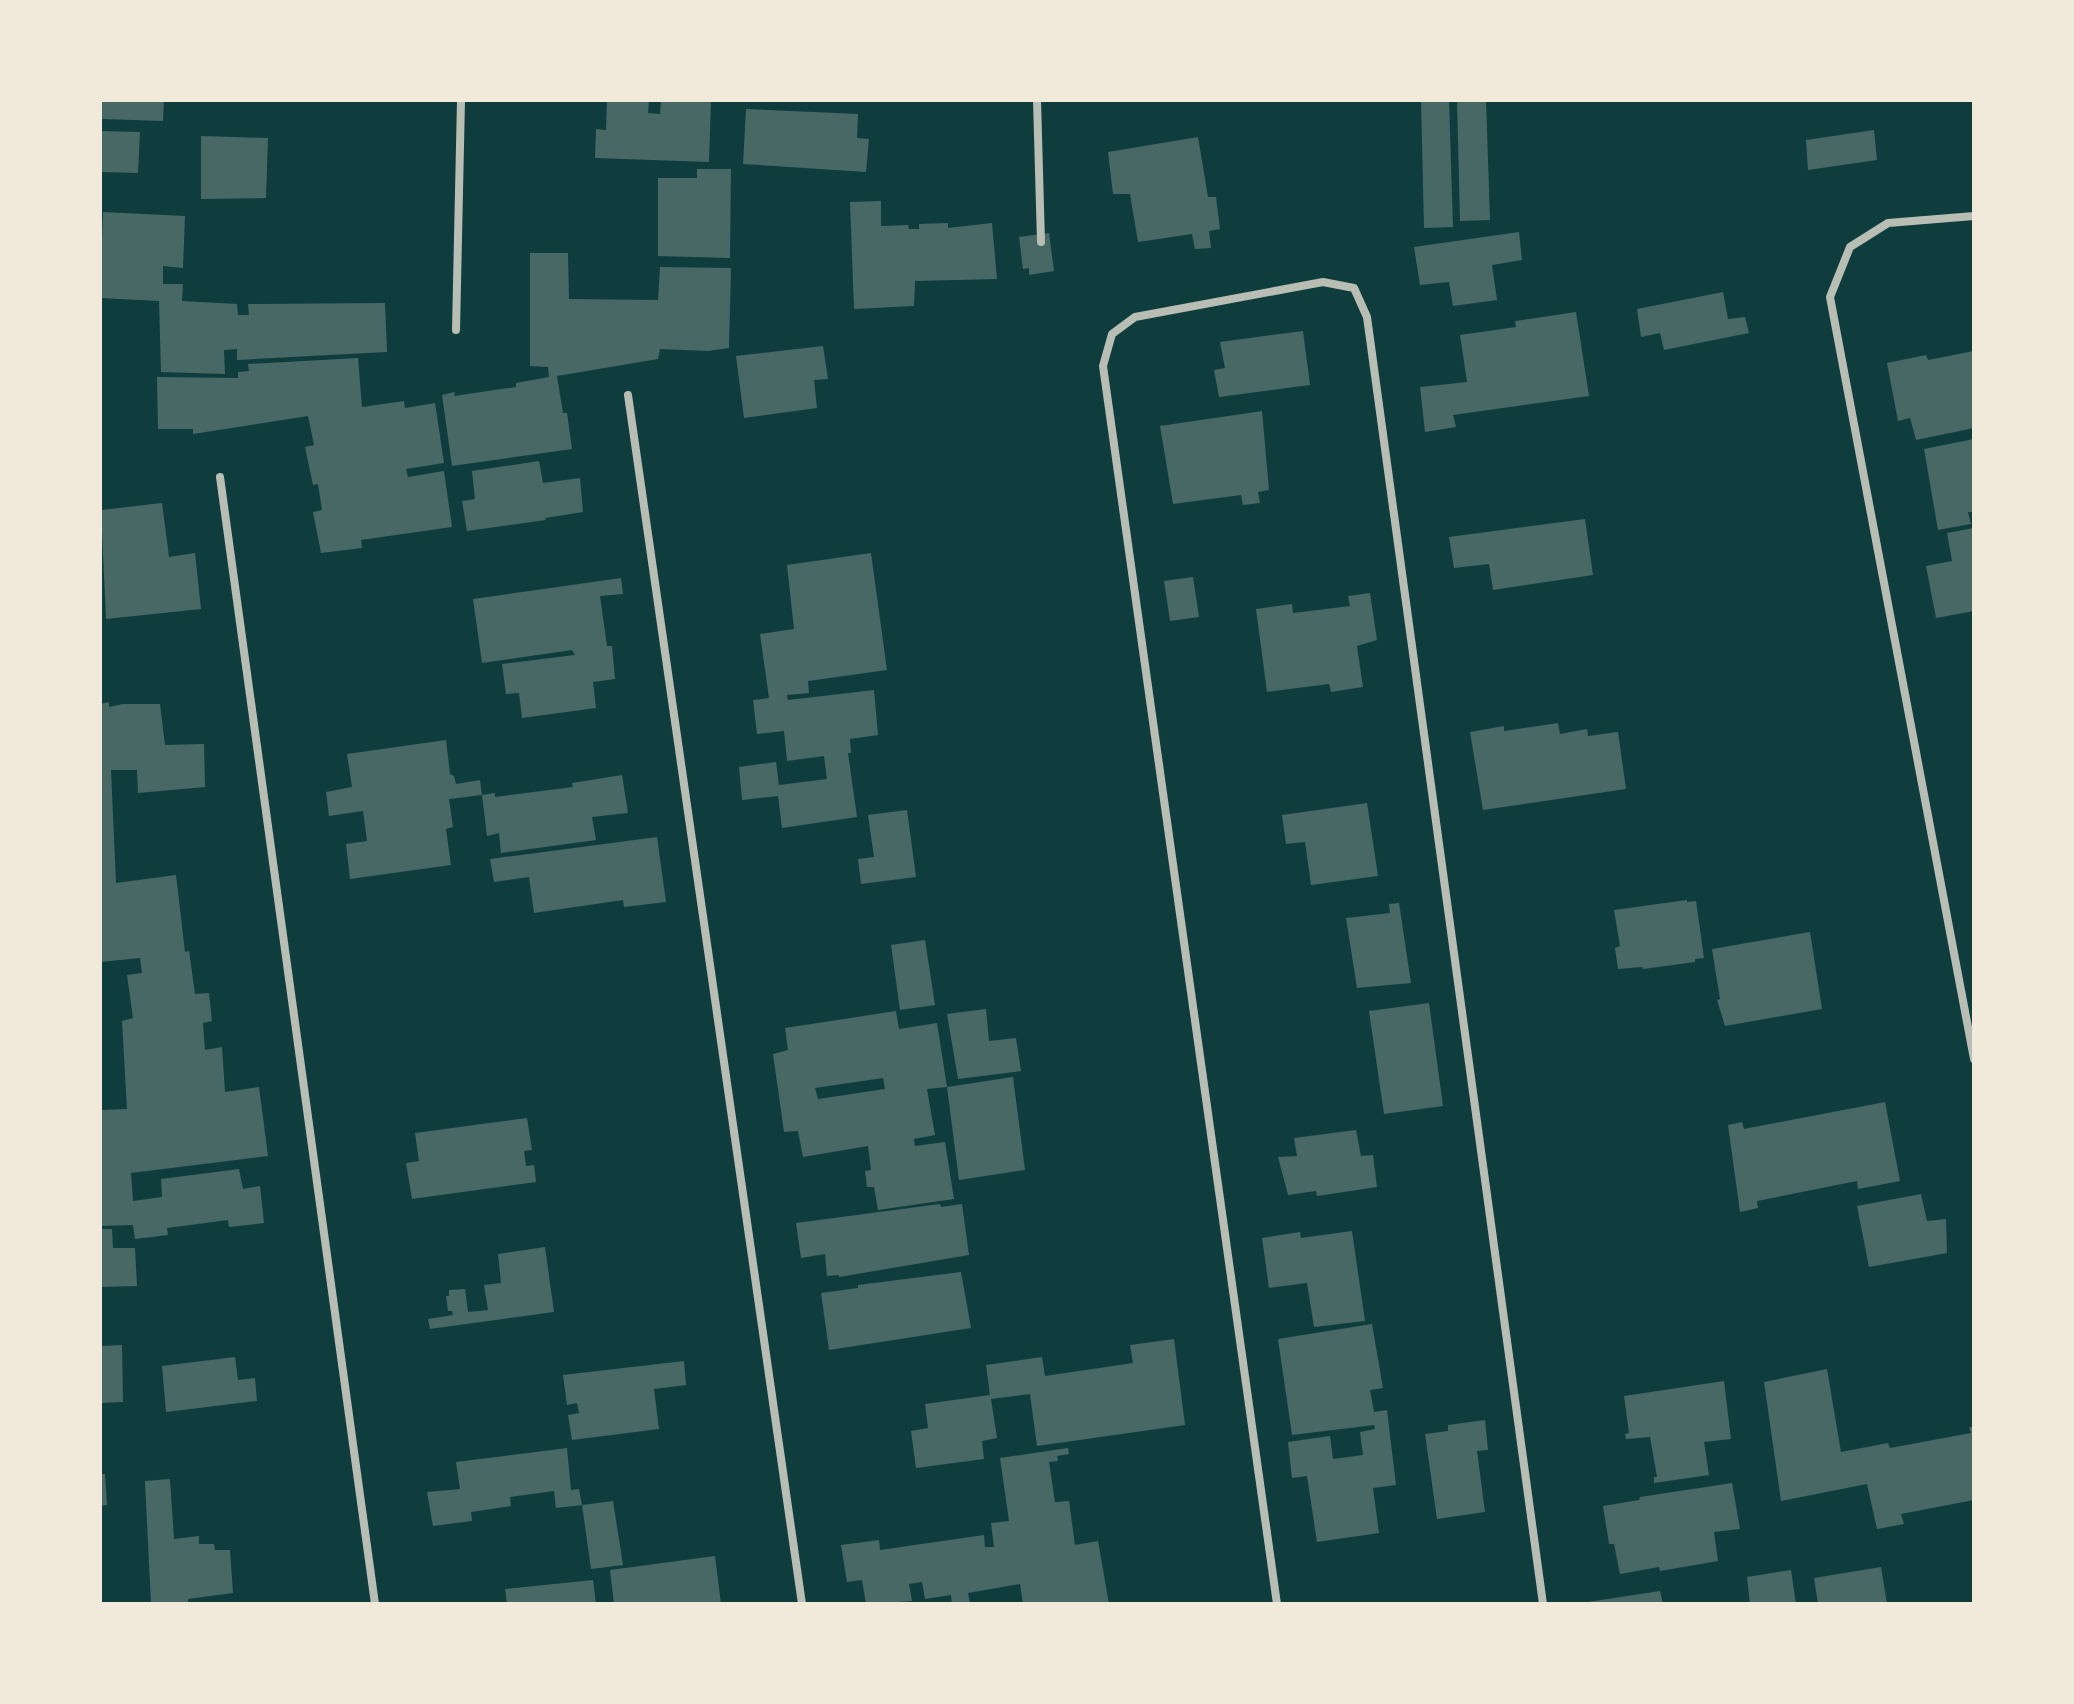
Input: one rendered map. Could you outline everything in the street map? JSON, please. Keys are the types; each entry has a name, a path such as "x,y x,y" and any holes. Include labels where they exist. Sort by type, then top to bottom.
{"street":[{"path":"456,330 461,100"},
{"path":"1037,100 1041,242"},
{"path":"1974,216 1888,223 1850,247 1830,297 1974,1059"},
{"path":"1277,1604 1103,366 1112,334 1135,317 1323,282 1354,288 1367,317 1543,1604"},
{"path":"628,395 802,1604"},
{"path":"220,477 375,1604"}],"building":[{"path":"100,100 164,100 163,121 102,119"},
{"path":"607,100 649,100 648,113 660,114 661,100 711,100 709,162 595,158 596,129 606,130"},
{"path":"1421,100 1449,100 1453,227 1424,228"},
{"path":"1457,100 1486,100 1490,220 1460,221"},
{"path":"746,109 858,114 857,138 869,139 866,172 743,164"},
{"path":"1874,130 1877,160 1808,170 1806,140"},
{"path":"100,131 140,132 138,173 100,172"},
{"path":"201,136 268,138 266,198 201,199"},
{"path":"1198,137 1208,197 1216,197 1220,229 1209,231 1211,248 1195,249 1192,234 1138,242 1130,194 1113,194 1108,152"},
{"path":"697,169 731,169 730,258 658,256 658,178 697,178"},
{"path":"881,201 881,226 908,225 909,229 919,229 919,224 948,223 948,228 992,223 997,279 915,281 914,306 854,309 850,202"},
{"path":"103,212 185,216 183,268 163,266 163,284 183,284 182,301 237,304 238,315 249,315 248,304 385,303 387,352 237,360 237,349 224,350 225,374 161,372 159,301 100,298"},
{"path":"1519,232 1522,260 1492,265 1497,300 1453,306 1449,282 1420,285 1414,247"},
{"path":"1049,233 1054,271 1029,275 1029,268 1023,269 1019,237"},
{"path":"530,253 568,253 569,299 658,300 660,267 731,268 729,348 708,351 660,349 658,359 557,376 572,449 452,466 442,395 516,387 516,383 549,377 548,367 530,366"},
{"path":"1723,292 1728,319 1745,317 1749,333 1664,350 1660,333 1641,337 1637,309"},
{"path":"1576,312 1589,396 1453,415 1456,427 1425,432 1420,387 1467,382 1460,335 1516,327 1515,321"},
{"path":"1303,331 1310,385 1219,397 1214,370 1225,368 1220,342"},
{"path":"823,346 828,379 814,380 817,408 744,418 736,356"},
{"path":"1974,351 1974,428 1916,440 1910,418 1898,421 1887,363 1926,355 1928,360"},
{"path":"358,358 362,407 404,401 405,408 435,403 444,463 406,469 408,477 444,471 452,527 361,540 362,548 321,553 313,512 322,510 318,484 313,485 305,447 314,445 308,416 193,434 193,429 158,429 157,377 238,378 238,372 249,371 248,364"},
{"path":"1262,411 1269,490 1258,492 1260,503 1243,505 1241,495 1173,504 1160,426"},
{"path":"1974,439 1974,512 1968,512 1971,524 1938,530 1924,449"},
{"path":"539,461 543,483 580,478 583,512 467,531 462,501 475,499 472,471"},
{"path":"162,503 169,557 195,553 201,609 106,619 101,510"},
{"path":"1585,519 1593,575 1493,590 1489,564 1454,568 1449,537"},
{"path":"1974,528 1974,611 1936,618 1926,566 1952,561 1947,533"},
{"path":"871,553 887,670 808,681 809,693 787,695 788,700 874,690 878,735 850,739 851,753 848,753 857,817 782,828 778,796 742,800 739,767 776,762 779,785 827,779 824,756 787,761 784,731 757,734 753,700 769,698 760,634 794,629 787,565"},
{"path":"1193,577 1199,617 1170,621 1164,581"},
{"path":"621,578 623,594 600,596 607,646 612,646 615,679 593,682 596,708 522,718 519,693 506,694 502,664 575,655 572,650 482,663 473,599"},
{"path":"1370,593 1377,640 1357,646 1363,687 1331,692 1329,684 1267,692 1256,609 1292,604 1293,613 1350,606 1348,596"},
{"path":"109,702 109,707 160,704 165,745 204,744 205,787 138,793 137,770 111,770 116,883 176,875 185,952 189,951 195,994 209,993 212,1021 203,1023 205,1050 222,1047 225,1092 259,1087 268,1156 131,1173 133,1201 162,1197 161,1179 239,1169 243,1189 260,1186 264,1223 229,1227 228,1220 167,1228 168,1235 135,1239 133,1225 100,1226 100,1110 127,1109 122,1021 133,1018 127,975 142,973 140,958 100,962 100,704"},
{"path":"1558,723 1560,734 1587,729 1588,736 1618,732 1626,789 1483,810 1470,732 1504,726 1504,731"},
{"path":"446,740 450,774 454,776 456,784 480,780 482,795 449,799 453,827 446,829 451,865 350,879 346,844 367,841 363,811 329,816 326,792 352,787 347,754"},
{"path":"622,775 628,813 592,817 596,840 501,853 499,833 487,836 482,795 495,793 495,797 573,787 572,783"},
{"path":"1367,803 1378,876 1311,885 1305,842 1286,844 1282,815"},
{"path":"907,810 916,877 861,884 858,859 874,857 868,815"},
{"path":"657,837 666,902 624,907 623,900 534,913 529,877 494,882 490,859"},
{"path":"1696,901 1704,958 1643,969 1618,969 1615,948 1620,946 1614,910"},
{"path":"1399,903 1411,983 1357,988 1346,918 1390,913 1389,904"},
{"path":"1810,932 1822,1009 1725,1026 1717,1000 1720,999 1712,949"},
{"path":"925,940 935,1005 900,1010 891,945"},
{"path":"1429,1003 1443,1106 1384,1114 1369,1011"},
{"path":"986,1009 989,1041 1016,1038 1021,1071 958,1079 947,1014"},
{"path":"896,1011 899,1029 937,1023 947,1087 927,1089 935,1135 914,1139 915,1146 945,1142 954,1199 878,1210 874,1187 867,1187 865,1171 871,1170 868,1146 803,1157 798,1131 784,1132 773,1054 788,1050 785,1028","holes":["883,1078 885,1089 818,1099 815,1088"]},
{"path":"1013,1077 1025,1170 959,1180 947,1087"},
{"path":"1885,1102 1900,1181 1858,1189 1857,1181 1757,1201 1758,1208 1740,1212 1728,1125 1742,1122 1744,1129"},
{"path":"527,1118 532,1150 524,1151 526,1166 534,1165 536,1182 412,1199 406,1163 419,1161 415,1133"},
{"path":"1356,1130 1361,1156 1373,1155 1377,1187 1317,1196 1316,1191 1288,1195 1278,1157 1297,1156 1294,1138"},
{"path":"1921,1194 1927,1221 1946,1219 1947,1253 1869,1267 1857,1206"},
{"path":"940,1204 941,1207 962,1204 969,1255 839,1277 827,1276 825,1254 801,1258 796,1223"},
{"path":"100,1229 112,1229 113,1248 135,1248 137,1286 100,1287"},
{"path":"1352,1231 1365,1321 1314,1327 1307,1283 1269,1288 1262,1238 1300,1232 1301,1238"},
{"path":"545,1247 554,1312 430,1329 428,1319 453,1315 452,1311 448,1311 446,1296 449,1296 449,1290 465,1289 468,1312 488,1310 484,1285 501,1283 498,1254"},
{"path":"961,1272 971,1328 829,1350 821,1293 858,1288 858,1285"},
{"path":"1372,1324 1383,1388 1370,1390 1374,1412 1387,1410 1396,1485 1373,1488 1379,1533 1317,1542 1307,1476 1292,1478 1288,1442 1330,1436 1333,1459 1363,1455 1360,1432 1375,1429 1374,1425 1292,1435 1278,1339"},
{"path":"1174,1339 1185,1425 1037,1446 1030,1394 991,1399 997,1438 982,1441 984,1459 916,1468 911,1431 928,1428 925,1404 990,1395 986,1365 1042,1357 1045,1376 1133,1363 1130,1345"},
{"path":"122,1345 123,1402 100,1403 100,1346"},
{"path":"235,1357 238,1380 255,1378 257,1401 166,1412 162,1366"},
{"path":"684,1361 686,1385 654,1389 659,1429 572,1440 568,1415 579,1413 577,1403 567,1405 563,1375"},
{"path":"1827,1369 1841,1452 1888,1443 1890,1448 1971,1433 1969,1427 1974,1427 1974,1500 1901,1514 1904,1524 1877,1529 1867,1484 1781,1501 1764,1382"},
{"path":"1724,1381 1731,1439 1704,1442 1709,1475 1654,1483 1654,1477 1657,1477 1650,1437 1626,1439 1625,1434 1629,1433 1624,1396"},
{"path":"1485,1420 1488,1450 1477,1451 1485,1512 1437,1519 1425,1434 1448,1431 1448,1425"},
{"path":"567,1448 571,1490 579,1489 582,1505 556,1508 554,1491 510,1497 511,1506 471,1512 472,1521 433,1526 427,1492 460,1489 456,1462"},
{"path":"1068,1448 1069,1454 1057,1456 1058,1461 1049,1462 1055,1502 1069,1501 1075,1545 1098,1541 1109,1604 1023,1604 1020,1584 968,1593 970,1604 952,1604 951,1595 925,1599 922,1582 909,1584 912,1601 866,1604 862,1580 847,1582 841,1545 879,1540 880,1550 984,1535 985,1547 994,1547 991,1523 1009,1521 1000,1458"},
{"path":"100,1474 105,1474 107,1505 100,1506"},
{"path":"170,1479 174,1539 199,1536 199,1544 214,1544 215,1550 230,1550 233,1593 188,1599 188,1604 151,1604 145,1481"},
{"path":"1732,1483 1740,1529 1714,1532 1718,1561 1620,1574 1614,1544 1609,1544 1603,1506"},
{"path":"613,1501 623,1565 591,1569 582,1505"},
{"path":"715,1556 721,1604 614,1604 610,1570"},
{"path":"1881,1567 1887,1604 1818,1604 1814,1578"},
{"path":"1791,1570 1796,1604 1750,1604 1747,1577"},
{"path":"593,1580 596,1604 507,1604 505,1589"},
{"path":"1660,1591 1663,1604 1588,1604 1588,1602"}]}
